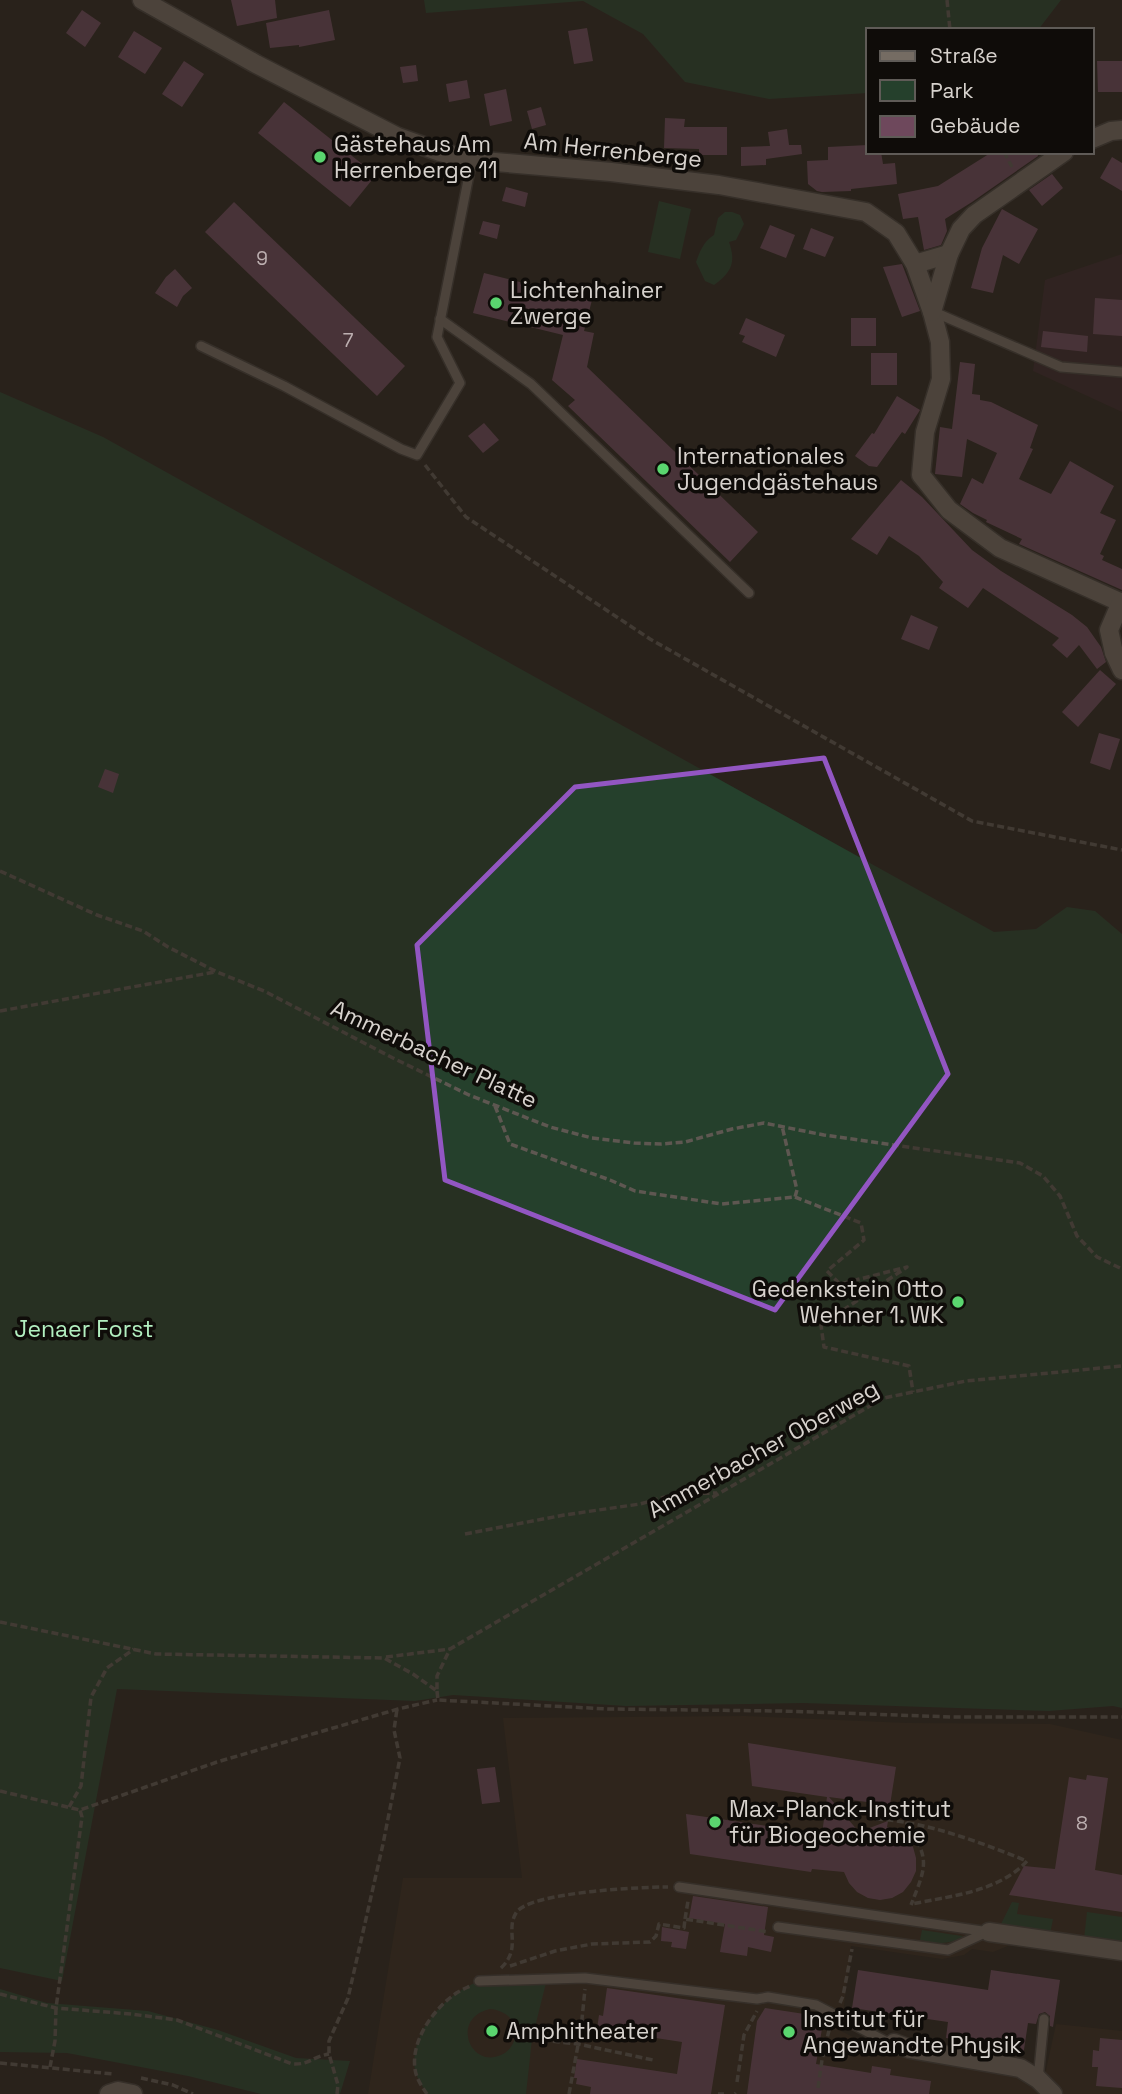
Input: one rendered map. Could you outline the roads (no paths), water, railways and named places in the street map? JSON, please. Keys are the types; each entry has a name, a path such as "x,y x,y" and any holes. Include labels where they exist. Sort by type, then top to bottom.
{"street":[{"name":"Am Herrenberge","path":"142,0 245,58 398,137 428,149 472,160 611,172 719,186 866,212 896,233 915,264 940,342 941,379 925,432 921,475 948,510 1000,548 1121,602"},
{"path":"1094,138 1118,128"},
{"path":"932,312 949,254 961,229 974,215 1061,154"},
{"path":"915,264 949,254"},
{"path":"1121,602 1109,630 1114,653 1122,670"},
{"path":"989,1932 1122,1951"},
{"path":"890,2042 909,2049 1020,2068 1038,2079 1053,2094"},
{"path":"109,2094 118,2091 132,2094"}],"lane":[{"path":"201,346 417,455 460,383 437,337 472,160"},
{"path":"932,312 1061,367 1122,372"},
{"path":"440,319 531,384 750,593"},
{"path":"680,1888 989,1932"},
{"path":"778,1927 948,1950 989,1932"},
{"path":"479,1981 585,1978 757,1999 768,1997 816,2005 890,2042"},
{"path":"1038,2079 1044,2019"}],"place":[{"name":"Gästehaus Am Herrenberge 11","path":"320,157"},
{"name":"Lichtenhainer Zwerge","path":"496,303"},
{"name":"Internationales Jugendgästehaus","path":"663,469"},
{"name":"Gedenkstein Otto Wehner 1. WK","path":"958,1302"},
{"name":"Max-Planck-Institut für Biogeochemie","path":"715,1822"},
{"name":"Amphitheater","path":"492,2031"},
{"name":"Institut für Angewandte Physik","path":"789,2032"}],"park label":[{"name":"Jenaer Forst","path":"84,1329"}]}
